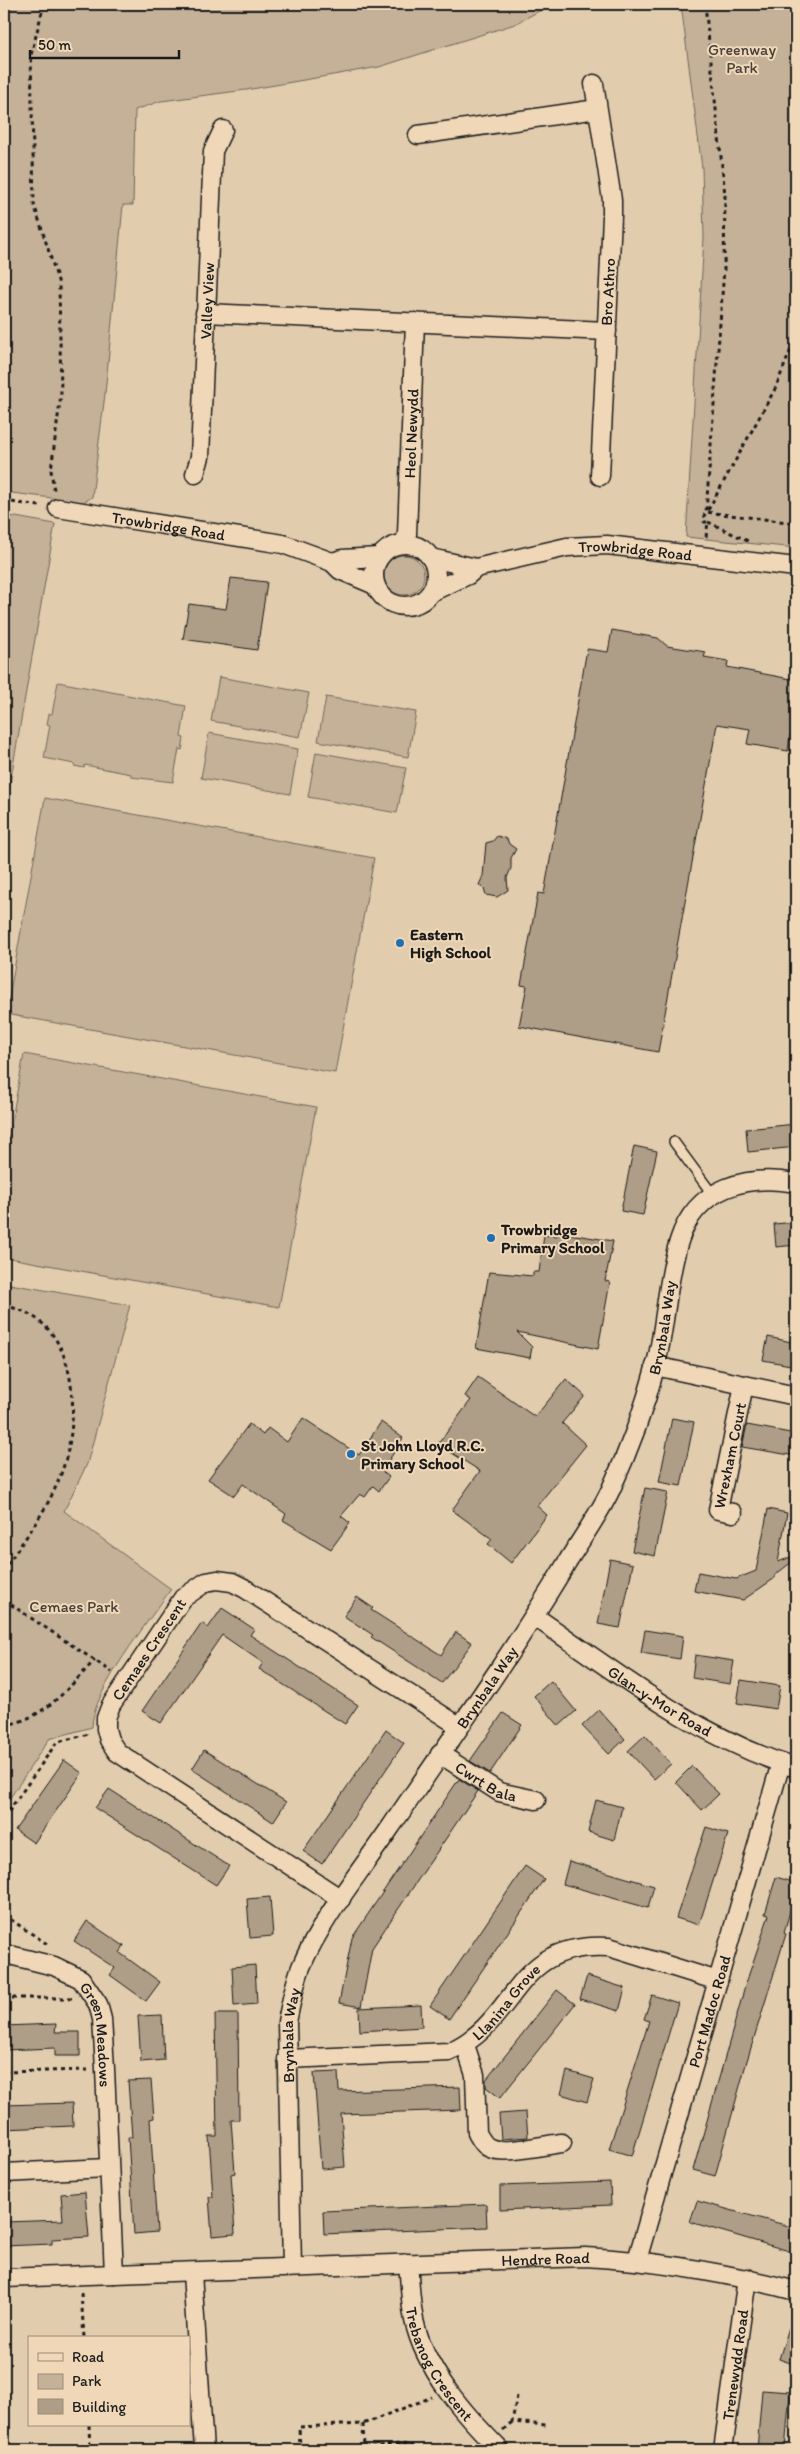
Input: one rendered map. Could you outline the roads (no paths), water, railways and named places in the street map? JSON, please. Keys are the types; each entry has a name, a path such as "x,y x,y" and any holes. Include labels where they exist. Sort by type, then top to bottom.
{"street":[{"name":"Bro Athro","path":"594,84 612,200 600,476"},
{"path":"418,135 597,109"},
{"name":"Valley View","path":"195,474 200,457 213,151 223,130"},
{"path":"205,313 607,331"},
{"name":"Heol Newydd","path":"404,544 407,534 415,322"},
{"name":"Trowbridge Road","path":"58,508 283,544 332,562 340,570 375,585 387,601 406,607 424,600 431,592 468,575 476,568"},
{"name":"Trowbridge Road","path":"332,562 342,559 379,557 386,550 404,544 422,549 431,558 476,568 567,547 587,545 624,547 796,567"},
{"path":"375,585 374,565 379,557"},
{"path":"431,558 436,566 436,575 431,592"},
{"name":"Brynbala Way","path":"292,2267 287,2022 292,1993 306,1958 341,1899 534,1616 609,1492 636,1432 655,1366 679,1240 691,1217 713,1195 729,1185 750,1180 774,1179 796,1183"},
{"path":"655,1366 796,1396"},
{"name":"Wrexham Court","path":"733,1513 718,1510 744,1385"},
{"name":"Cemaes Crescent","path":"341,1899 129,1761 113,1746 106,1729 106,1718 114,1697 183,1598 206,1582 217,1580 232,1582 244,1588 459,1726"},
{"name":"Glan-y-Mor Road","path":"534,1616 684,1717 789,1765"},
{"name":"Cwrt Bala","path":"440,1754 499,1792 536,1800"},
{"name":"Port Madoc Road","path":"637,2260 718,1981 789,1765"},
{"name":"Llanina Grove","path":"287,2059 449,2052 465,2045 493,2020 521,1982 536,1967 555,1954 572,1948 610,1947 718,1981"},
{"name":"Green Meadows","path":"10,1955 54,1966 81,1979 95,1998 102,2019 114,2274"},
{"path":"465,2045 475,2075 477,2133 489,2148 500,2150 562,2143"},
{"path":"4,2172 108,2168"},
{"name":"Hendre Road","path":"4,2278 192,2273 292,2267 585,2257 637,2260 747,2278 796,2291"},
{"name":"Trebanog Crescent","path":"408,2263 414,2321 422,2344 449,2390 500,2450"},
{"path":"192,2273 204,2450"},
{"name":"Trenewydd Road","path":"723,2450 747,2278"}],"lane":[{"path":"674,1142 713,1195"}],"place":[{"name":"Eastern High School","path":"400,943"},
{"name":"Trowbridge Primary School","path":"491,1238"},
{"name":"St John Lloyd R.C. Primary School","path":"351,1454"}],"park label":[{"name":"Greenway Park","path":"742,58"},
{"name":"Cemaes Park","path":"74,1606"}]}
